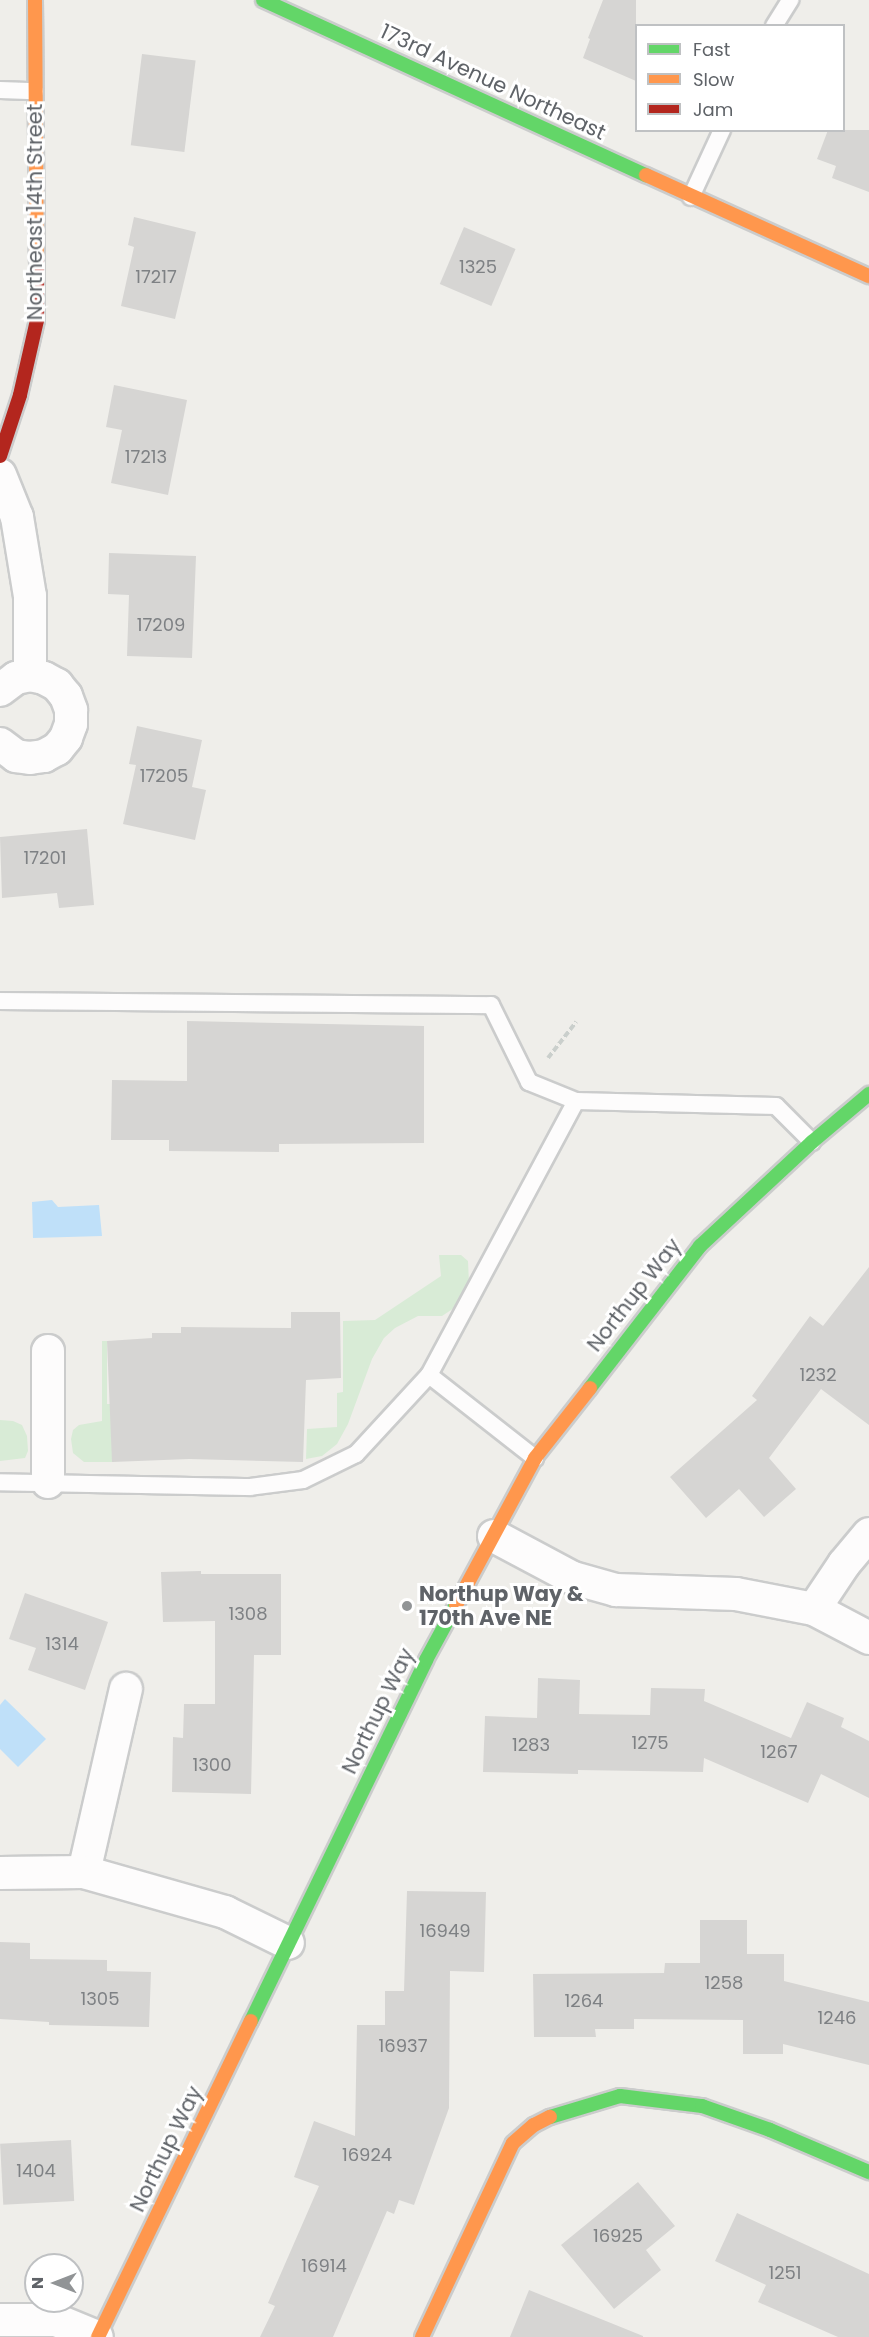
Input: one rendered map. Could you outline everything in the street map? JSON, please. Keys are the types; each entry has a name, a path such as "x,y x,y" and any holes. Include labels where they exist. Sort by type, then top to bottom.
{"street":[{"name":"Northeast 14th Street","path":"0,456 20,395 37,320 35,0"},
{"name":"173rd Avenue Northeast","path":"263,0 691,197 869,276"},
{"path":"0,475 17,517 30,596 30,675"},
{"path":"0,690 16,678 30,675 44,678 57,685 66,696 71,710 71,724 66,738 57,748 44,756 30,758 16,756 0,744"},
{"name":"Northup Way","path":"98,2337 444,1624 535,1458 700,1246 812,1142 869,1094"},
{"path":"48,1351 48,1482"},
{"path":"814,1609 844,1564 869,1534"},
{"path":"494,1536 573,1578 616,1590 736,1594 814,1609 869,1638"},
{"path":"84,1872 126,1689"},
{"path":"0,1873 84,1872 225,1912 288,1943"},
{"path":"422,2337 513,2143 534,2125 558,2113 620,2096 702,2106 770,2130 869,2172"},
{"path":"0,2320 56,2320 98,2337"}],"lane":[{"path":"775,24 790,0"},
{"path":"0,90 36,91"},
{"path":"691,197 721,132"},
{"path":"0,1001 491,1005 529,1082 576,1101 776,1106 812,1142"},
{"path":"0,1482 250,1486 303,1480 356,1454 429,1375 576,1101"},
{"path":"429,1375 535,1458"}],"path":[{"path":"529,1082 576,1022"}],"green space":[{"path":"439,1255 461,1255 468,1261 469,1283 457,1306 442,1316 418,1316 395,1328 384,1338 372,1359 348,1424 337,1444 322,1456 306,1459 307,1429 337,1427 337,1393 343,1392 343,1321 375,1320 441,1276"},
{"path":"102,1341 107,1341 107,1404 111,1404 114,1462 84,1462 73,1453 71,1439 73,1430 79,1425 102,1421"},
{"path":"0,1420 13,1421 22,1425 27,1436 28,1451 25,1458 0,1461"}],"water":[{"path":"52,1200 58,1207 99,1205 102,1236 33,1238 32,1202"},
{"path":"5,1699 46,1739 18,1767 0,1749 0,1705"}],"building":[{"path":"603,0 636,0 635,81 583,58 590,39 588,38"},
{"path":"142,54 196,61 184,152 131,145"},
{"path":"869,130 869,192 832,178 836,166 817,159 827,132"},
{"path":"134,217 196,232 175,319 121,306 134,247 128,245"},
{"path":"464,227 516,249 491,306 440,284"},
{"path":"114,385 187,400 168,495 111,483 122,430 106,427"},
{"path":"109,553 196,556 192,658 127,656 129,595 108,594"},
{"path":"137,726 202,740 192,787 206,790 195,840 123,824 136,765 129,764"},
{"path":"87,829 94,905 59,908 57,893 2,898 0,837"},
{"path":"187,1021 424,1026 424,1143 279,1144 279,1152 169,1151 169,1140 111,1140 112,1080 187,1081"},
{"path":"869,1267 869,1425 821,1389 769,1458 796,1489 764,1517 739,1489 706,1518 670,1477 757,1400 752,1396 810,1316 823,1326"},
{"path":"291,1312 340,1312 341,1378 306,1380 303,1462 189,1459 112,1462 107,1341 152,1338 152,1333 181,1333 181,1327 291,1328"},
{"path":"201,1571 201,1574 281,1574 281,1655 254,1655 251,1794 172,1792 173,1737 183,1738 184,1704 215,1704 215,1621 163,1622 161,1572"},
{"path":"25,1593 108,1622 85,1690 28,1670 36,1648 9,1639"},
{"path":"538,1678 580,1680 579,1714 650,1715 651,1688 705,1689 704,1701 791,1738 807,1702 844,1718 841,1727 869,1741 869,1798 821,1774 808,1803 704,1758 703,1772 578,1770 578,1774 483,1772 485,1716 537,1718"},
{"path":"407,1891 486,1892 484,1972 450,1971 449,2108 414,2205 399,2200 394,2214 387,2211 333,2337 260,2337 275,2306 268,2303 319,2186 294,2177 314,2121 355,2136 357,2025 385,2025 385,1991 404,1991"},
{"path":"700,1920 747,1920 747,1954 784,1954 784,1981 869,2002 869,2065 783,2044 783,2054 743,2054 743,2020 634,2019 634,2029 595,2029 596,2037 534,2037 533,1974 664,1973 665,1963 700,1963"},
{"path":"0,1942 30,1943 30,1959 107,1960 107,1971 151,1972 149,2027 49,2025 49,2022 0,2019"},
{"path":"71,2140 74,2201 3,2205 0,2144"},
{"path":"638,2182 675,2226 646,2250 661,2270 614,2309 561,2245"},
{"path":"737,2213 869,2274 869,2337 838,2337 758,2302 766,2285 715,2261"},
{"path":"529,2290 643,2336 643,2337 510,2337"}],"traffic: fast":[{"path":"263,0 646,175"},
{"path":"590,1388 700,1246 812,1142 869,1094"},
{"path":"251,2021 426,1660 456,1605"},
{"path":"550,2117 620,2096 702,2106 770,2130 869,2172"}],"traffic: slow":[{"path":"35,0 37,261"},
{"path":"646,175 869,276"},
{"path":"456,1605 535,1458 590,1388"},
{"path":"98,2337 251,2021"},
{"path":"422,2337 513,2143 534,2125 550,2117"}],"traffic: jam":[{"path":"0,456 20,395 37,320 37,261"}],"place":[{"name":"Northup Way & 170th Ave NE","path":"407,1606"}]}
